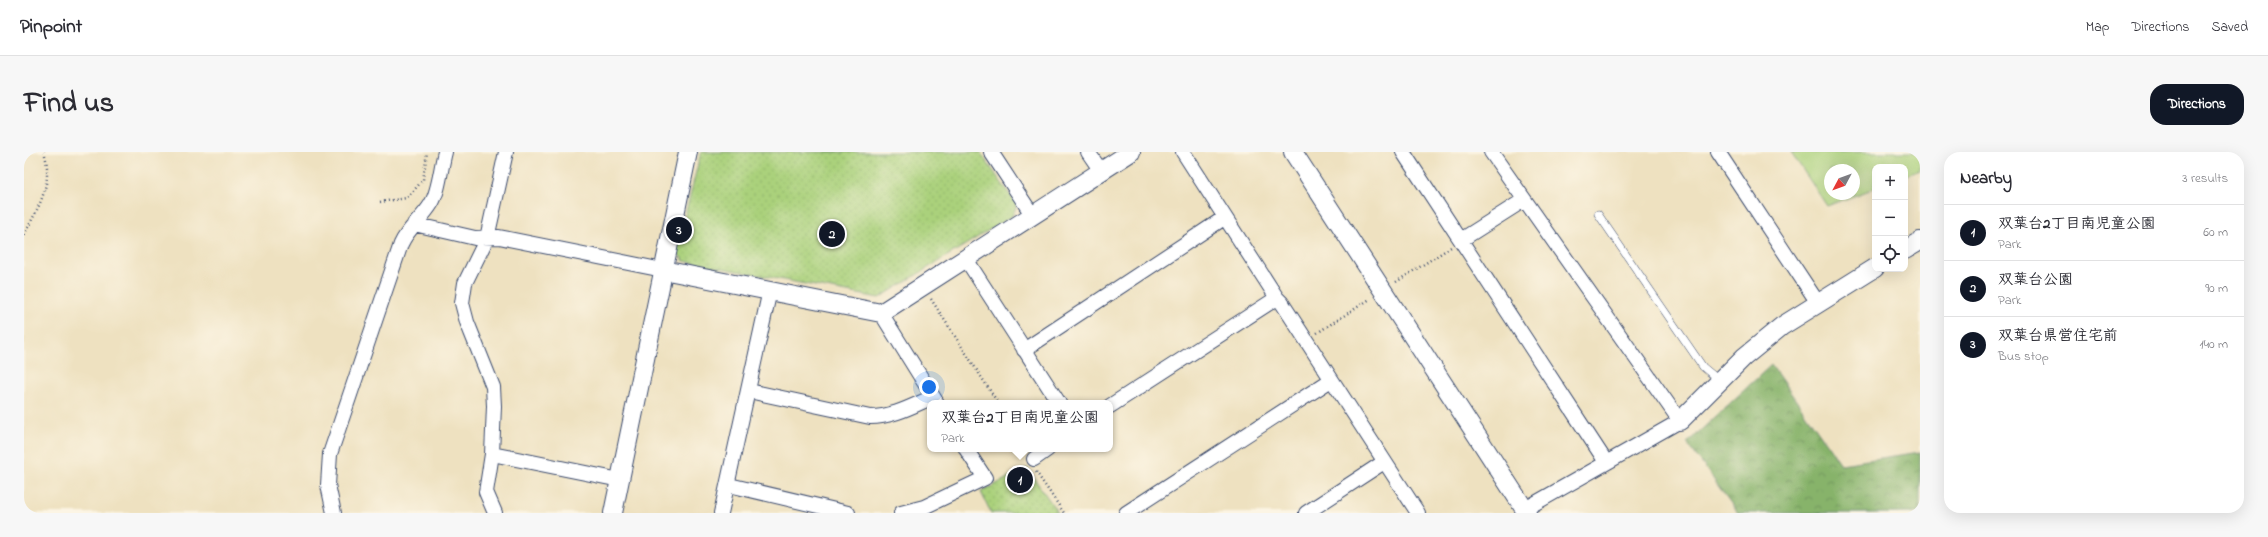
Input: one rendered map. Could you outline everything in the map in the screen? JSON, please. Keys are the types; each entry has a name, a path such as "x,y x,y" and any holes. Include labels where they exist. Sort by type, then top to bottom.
{"street":[{"path":"334,513 328,484 330,454 401,244 406,232 433,202 445,152"},
{"path":"495,513 486,492 492,454 494,406 493,387 466,322 462,303 465,283 487,238 506,152"},
{"path":"613,513 688,152"},
{"path":"991,152 1033,216"},
{"path":"1088,152 1101,171"},
{"path":"414,224 475,238 499,237 770,290 881,314 1131,152"},
{"path":"1183,152 1224,218 1307,340 1331,380 1418,513"},
{"path":"1403,152 1458,242 1606,462"},
{"path":"1491,152 1680,422"},
{"path":"1718,152 1818,303"},
{"path":"1299,154 1524,512 1606,462 1680,422 1744,357 1782,326 1872,270"},
{"path":"1458,242 1524,200"},
{"path":"1024,350 1224,218"},
{"path":"1908,248 1920,241"},
{"path":"966,259 1057,400"},
{"path":"721,513 729,484 770,290"},
{"path":"1113,404 1277,298"},
{"path":"881,314 935,400"},
{"path":"1130,512 1331,380"},
{"path":"749,391 870,417 882,417 927,403"},
{"path":"901,513 924,507 985,478 968,452"},
{"path":"1034,459 1044,452"},
{"path":"492,454 620,480"},
{"path":"1306,513 1384,462"},
{"path":"729,484 848,513"}],"lane":[{"path":"1598,214 1703,366 1720,381"}],"path":[{"path":"24,235 46,191 48,164 44,152"},
{"path":"380,202 407,198 423,180 427,152"},
{"path":"1397,281 1458,242"},
{"path":"924,287 996,400"},
{"path":"1307,340 1368,300"},
{"path":"1034,459 1032,465 1064,513"}],"green space":[{"path":"701,152 980,152 1017,205 1012,216 879,298 684,261 676,251"},
{"path":"1791,152 1920,152 1920,170 1908,175 1908,164 1872,164 1872,189 1860,194 1860,164 1824,164 1824,200 1843,200 1827,206"},
{"path":"1771,365 1841,464 1920,452 1920,513 1738,513 1687,443"},
{"path":"1027,468 1058,513 991,513 981,492"}],"place":[{"name":"双葉台県営住宅前","path":"679,230"},
{"name":"双葉台公園","path":"832,234"},
{"name":"双葉台2丁目南児童公園","path":"1020,480"}]}
